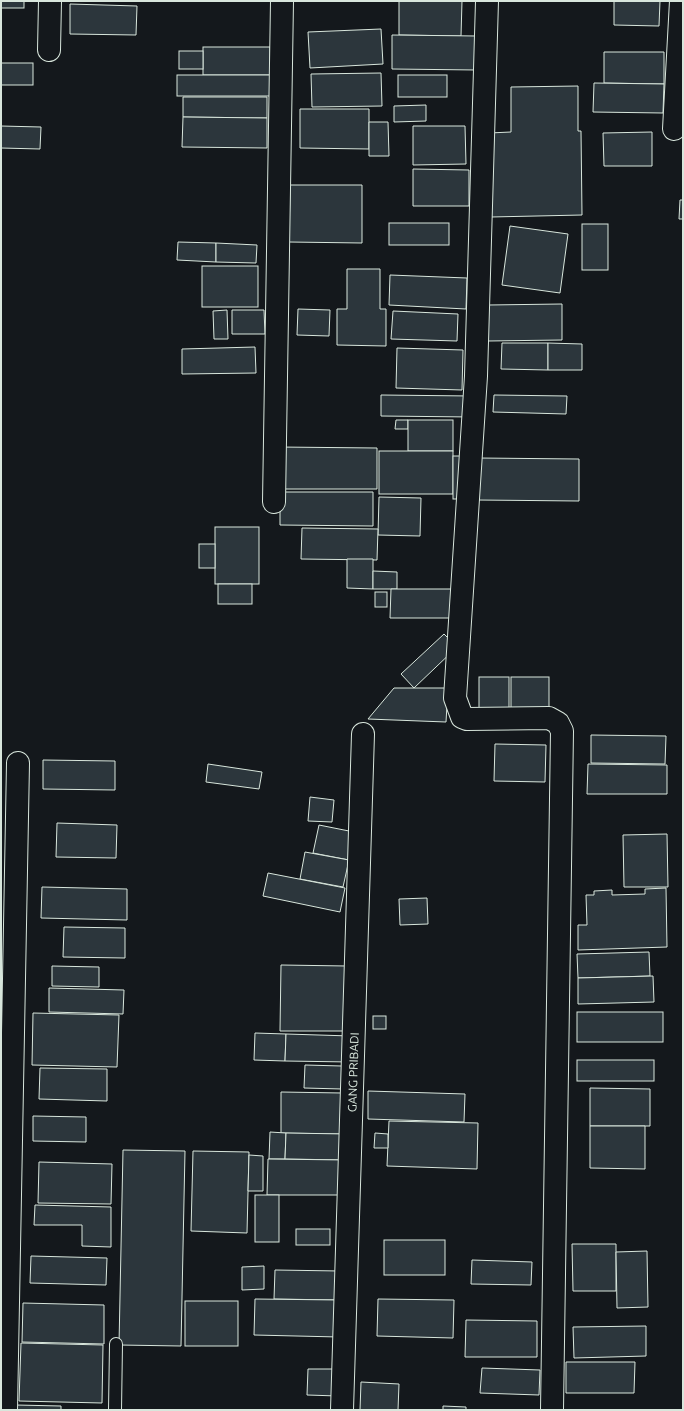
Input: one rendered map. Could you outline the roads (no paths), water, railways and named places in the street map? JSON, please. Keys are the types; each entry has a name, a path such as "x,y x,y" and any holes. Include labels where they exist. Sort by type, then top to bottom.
{"street":[{"path":"49,50 50,1"},
{"path":"274,502 282,1"},
{"path":"487,1 476,376 455,698 462,717 467,719 549,718 558,722 562,731 552,1410"},
{"path":"674,129 681,1"},
{"name":"GANG PRIBADI","path":"342,1410 362,734"},
{"path":"6,1410 18,762"}],"lane":[{"path":"116,1344 116,1410"}]}
